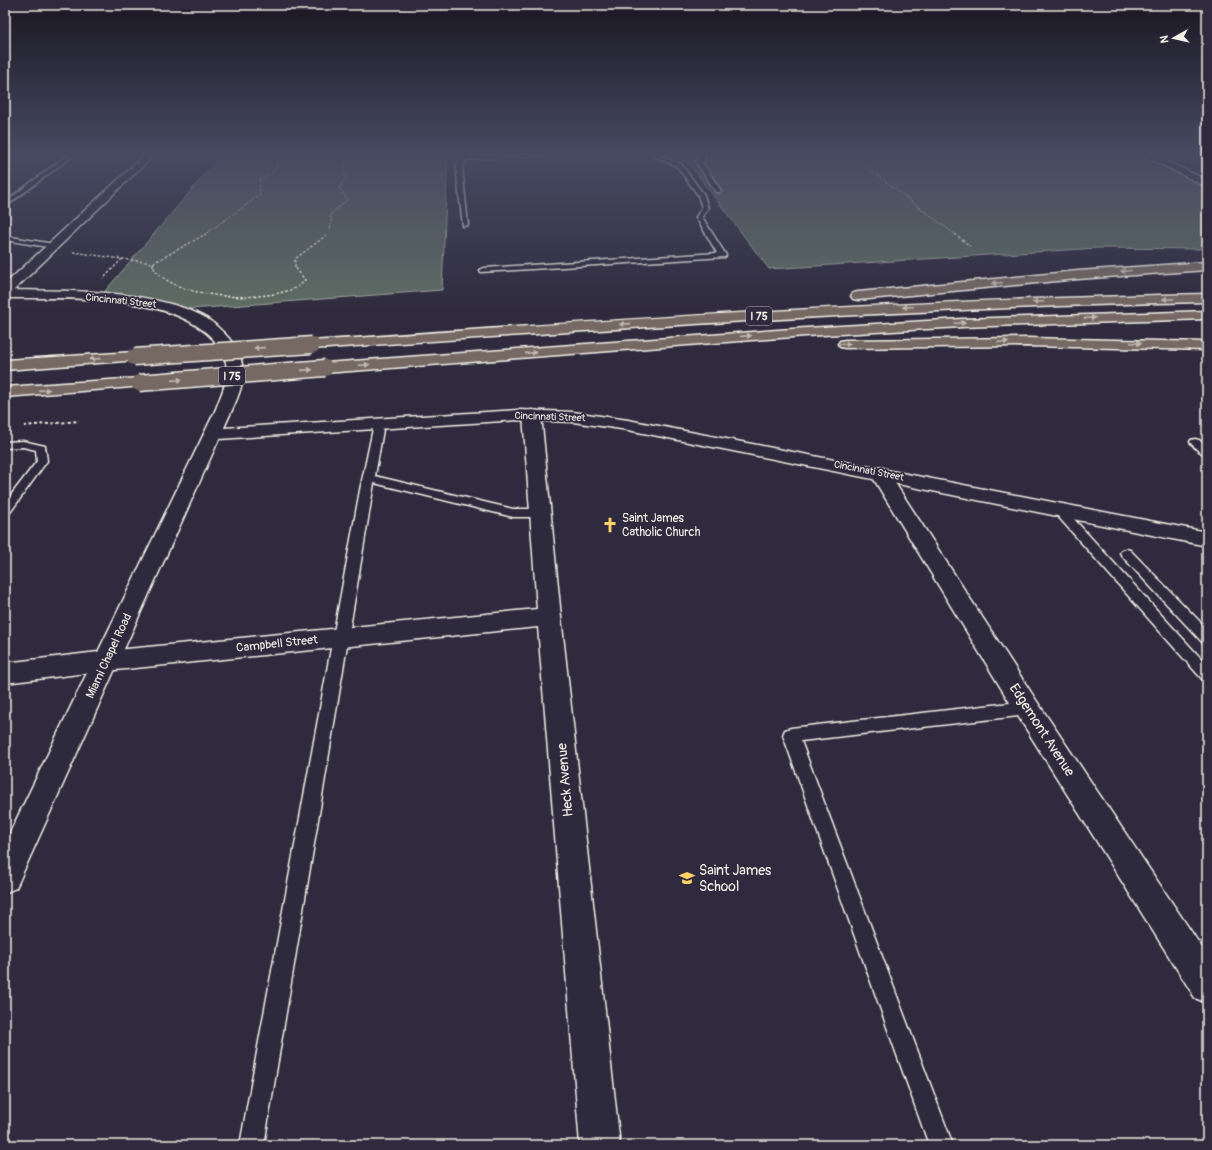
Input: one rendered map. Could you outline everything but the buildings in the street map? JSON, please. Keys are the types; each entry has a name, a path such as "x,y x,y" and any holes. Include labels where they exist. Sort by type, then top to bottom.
{"highway":[{"path":"843,297 1078,275 1207,266"},
{"name":"I 75","path":"5,366 653,322 967,305 1207,298"},
{"path":"653,322 750,305 812,300"},
{"name":"I 75","path":"5,392 652,344 753,335 962,323 1207,315"},
{"path":"652,344 735,347 818,344 987,342 1207,346"}],"street":[{"path":"5,291 95,207"},
{"name":"Cincinnati Street","path":"5,294 86,297 138,301 177,310 207,324 220,335 231,352 235,373 224,410 213,434 532,415 573,417 628,425 879,473 1207,539"},
{"name":"Heck Avenue","path":"532,415 549,617 600,1145"},
{"name":"Miami Chapel Road","path":"5,877 213,434"},
{"name":"Edgemont Avenue","path":"879,473 1027,708 1207,986"},
{"name":"Campbell Street","path":"5,673 106,661 549,617"}],"lane":[{"path":"463,207 465,225"},
{"path":"484,270 722,255 698,217 705,207"},
{"path":"5,238 54,246"},
{"path":"252,1145 366,490 379,424"},
{"path":"1195,442 1207,452"},
{"path":"5,445 24,444 41,448 42,462 5,511"},
{"path":"369,478 514,513 541,513"},
{"path":"1059,510 1207,674"},
{"path":"1126,554 1207,638"},
{"path":"941,1145 791,735 1027,708"}],"path":[{"path":"54,246 62,250 141,263 153,263 207,234 244,207"},
{"path":"153,263 154,270 162,278 184,289 198,293 248,296 289,291 299,287 305,280 295,267 295,259 298,254 325,239 330,232 332,225 330,218 331,214 339,207"},
{"path":"918,207 970,246"},
{"path":"86,297 122,259"},
{"path":"20,426 79,421"}],"green space":[{"path":"177,207 446,207 442,290 177,310 100,297"},
{"path":"722,207 1207,207 1207,249 1098,248 769,269"}],"place":[{"name":"Saint James Catholic Church","path":"610,525"},
{"name":"Saint James School","path":"687,878"}]}
